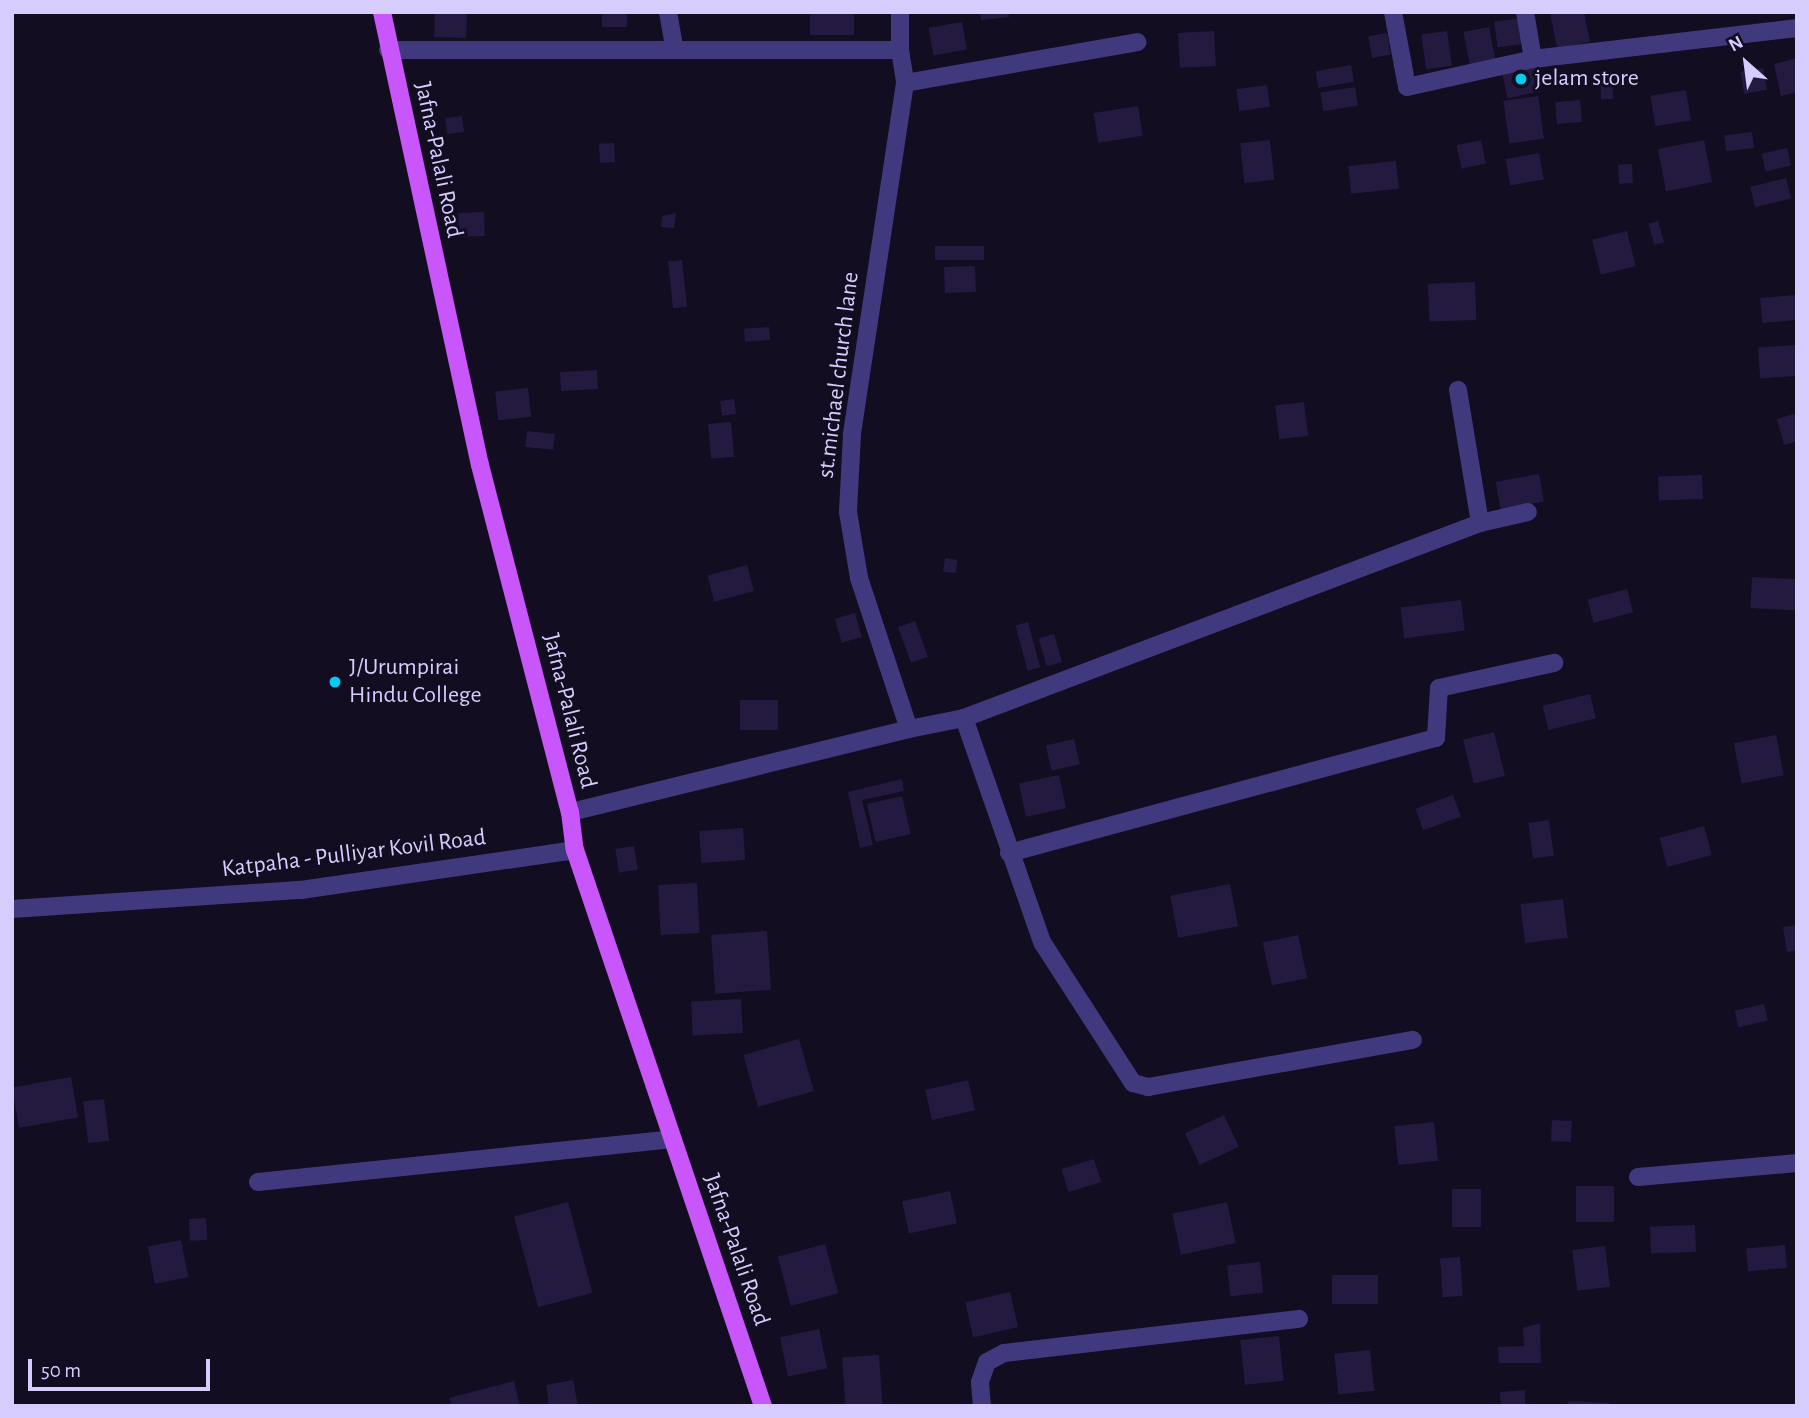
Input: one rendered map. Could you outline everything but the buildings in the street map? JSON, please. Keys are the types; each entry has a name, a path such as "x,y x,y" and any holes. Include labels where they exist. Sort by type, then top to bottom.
{"main road":[{"name":"Jafna-Palali Road","path":"382,12 388,50 480,465 569,812 575,850 763,1406"}],"street":[{"path":"668,12 674,47"},
{"name":"st.michael church lane","path":"900,12 900,50 905,83 852,435 848,512 859,578 909,729"},
{"path":"1393,12 1407,87 1533,59 1797,29"},
{"path":"1525,12 1533,59"},
{"path":"905,83 1137,42"},
{"path":"388,50 674,47 900,50"},
{"path":"1458,390 1480,523"},
{"path":"569,812 964,718 1480,523 1528,512"},
{"path":"1009,853 1436,738 1439,688 1554,663"},
{"path":"964,718 1042,942 1133,1083 1148,1087 1413,1040"},
{"name":"Katpaha - Pulliyar Kovil Road","path":"12,909 302,890 575,850"},
{"path":"258,1182 673,1139"},
{"path":"1637,1177 1797,1163"},
{"path":"982,1406 980,1382 987,1362 1004,1353 1299,1319"}],"place":[{"name":"jelam store","path":"1521,79"},
{"name":"J/Urumpirai Hindu College","path":"335,682"}]}
